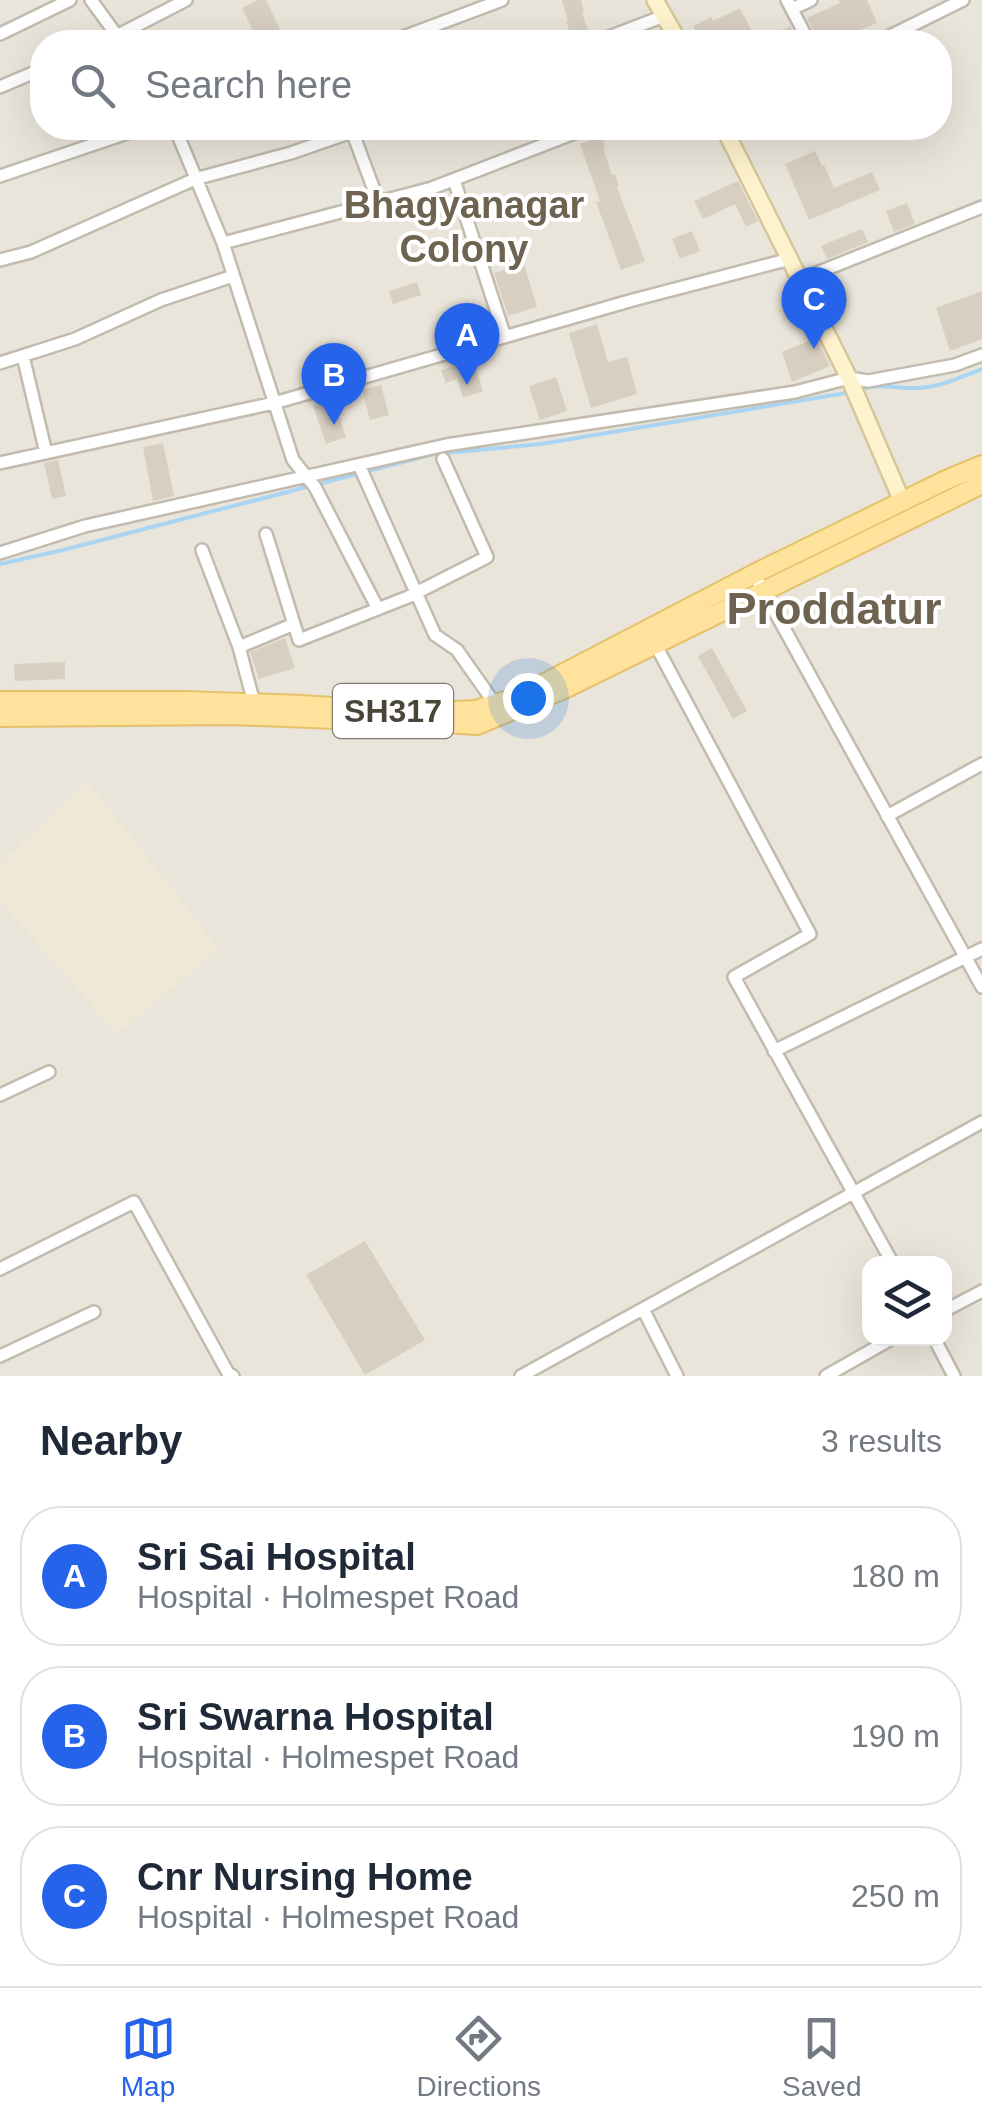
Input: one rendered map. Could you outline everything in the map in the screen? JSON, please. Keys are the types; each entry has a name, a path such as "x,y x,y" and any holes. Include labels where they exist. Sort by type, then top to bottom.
{"main road":[{"path":"655,0 672,30"},
{"path":"730,140 850,378 902,501"},
{"name":"SH317","path":"0,718 232,715 477,724 564,689 754,574 982,465"},
{"name":"SH317","path":"0,702 185,700 420,713 476,710 764,592 982,484"}],"street":[{"path":"0,34 70,0"},
{"path":"136,30 186,0"},
{"path":"422,30 502,0"},
{"path":"803,30 789,5 811,0"},
{"path":"902,30 963,0"},
{"path":"94,1 113,30"},
{"path":"627,30 664,16"},
{"path":"0,87 30,74"},
{"path":"0,176 106,140"},
{"path":"180,140 223,243 293,460 316,487 378,609"},
{"path":"0,260 31,252 195,179 328,140"},
{"path":"360,140 379,203"},
{"path":"223,243 454,180 556,140"},
{"path":"454,180 505,336"},
{"path":"799,280 982,207"},
{"path":"0,463 274,403 790,259"},
{"path":"0,363 75,339 161,300 233,276"},
{"path":"0,553 84,526 446,445 795,392 850,378 868,381 954,365 982,354"},
{"path":"23,356 46,453"},
{"path":"266,534 299,640 418,592 487,557 443,458"},
{"path":"359,465 435,635 457,650 494,704"},
{"path":"202,550 239,647 254,703"},
{"path":"754,574 982,987"},
{"path":"239,647 294,624"},
{"path":"652,637 810,934 734,976 888,1256"},
{"path":"887,816 982,764"},
{"path":"774,1051 982,949"},
{"path":"0,1095 49,1072"},
{"path":"522,1376 982,1122"},
{"path":"0,1270 134,1202 228,1375"},
{"path":"952,1306 982,1291"},
{"path":"642,1309 677,1376"},
{"path":"0,1356 94,1312"},
{"path":"826,1376 879,1346"},
{"path":"938,1346 954,1376"}],"shaded area":[{"path":"0,0 982,0 982,1376 0,1376"},
{"path":"88,782 219,949 117,1034 0,901 0,863"}],"building":[{"path":"266,0 280,30 252,30 242,8"},
{"path":"562,0 581,0 588,30 569,30"},
{"path":"838,0 867,0 877,23 860,30 812,30 807,18 840,3"},
{"path":"740,8 751,30 695,30 693,26 711,17 713,21"},
{"path":"603,140 612,175 615,174 645,261 621,270 580,144"},
{"path":"815,151 834,188 872,172 880,190 809,220 785,164"},
{"path":"738,181 758,221 746,227 735,204 703,219 694,201"},
{"path":"907,203 915,224 894,232 886,211"},
{"path":"862,229 868,242 827,259 821,246"},
{"path":"692,231 700,251 680,259 672,239"},
{"path":"524,264 537,307 508,316 494,273"},
{"path":"417,282 421,295 393,304 389,291"},
{"path":"982,291 982,339 950,351 936,308"},
{"path":"597,324 608,362 627,357 637,394 591,408 569,333"},
{"path":"816,338 830,366 792,382 782,352"},
{"path":"473,360 483,391 463,398 457,379 446,383 441,370"},
{"path":"556,377 567,411 540,420 529,386"},
{"path":"381,385 389,415 370,420 362,390"},
{"path":"333,399 346,437 326,444 313,406"},
{"path":"163,443 174,496 153,501 143,447"},
{"path":"58,460 66,496 52,499 44,463"},
{"path":"285,638 295,668 259,679 250,652"},
{"path":"712,648 747,711 733,719 698,656"},
{"path":"65,662 65,679 15,681 14,664"},
{"path":"365,1241 425,1340 365,1375 306,1275"}],"waterway":[{"path":"861,389 926,387 982,369"},
{"path":"0,564 434,454 541,444 852,392"}],"place":[{"name":"Cnr Nursing Home","path":"814,349"},
{"name":"Sri Sai Hospital","path":"467,385"},
{"name":"Sri Swarna Hospital","path":"334,425"}],"district":[{"name":"Bhagyanagar Colony","path":"464,227"},
{"name":"Proddatur","path":"834,608"}]}
